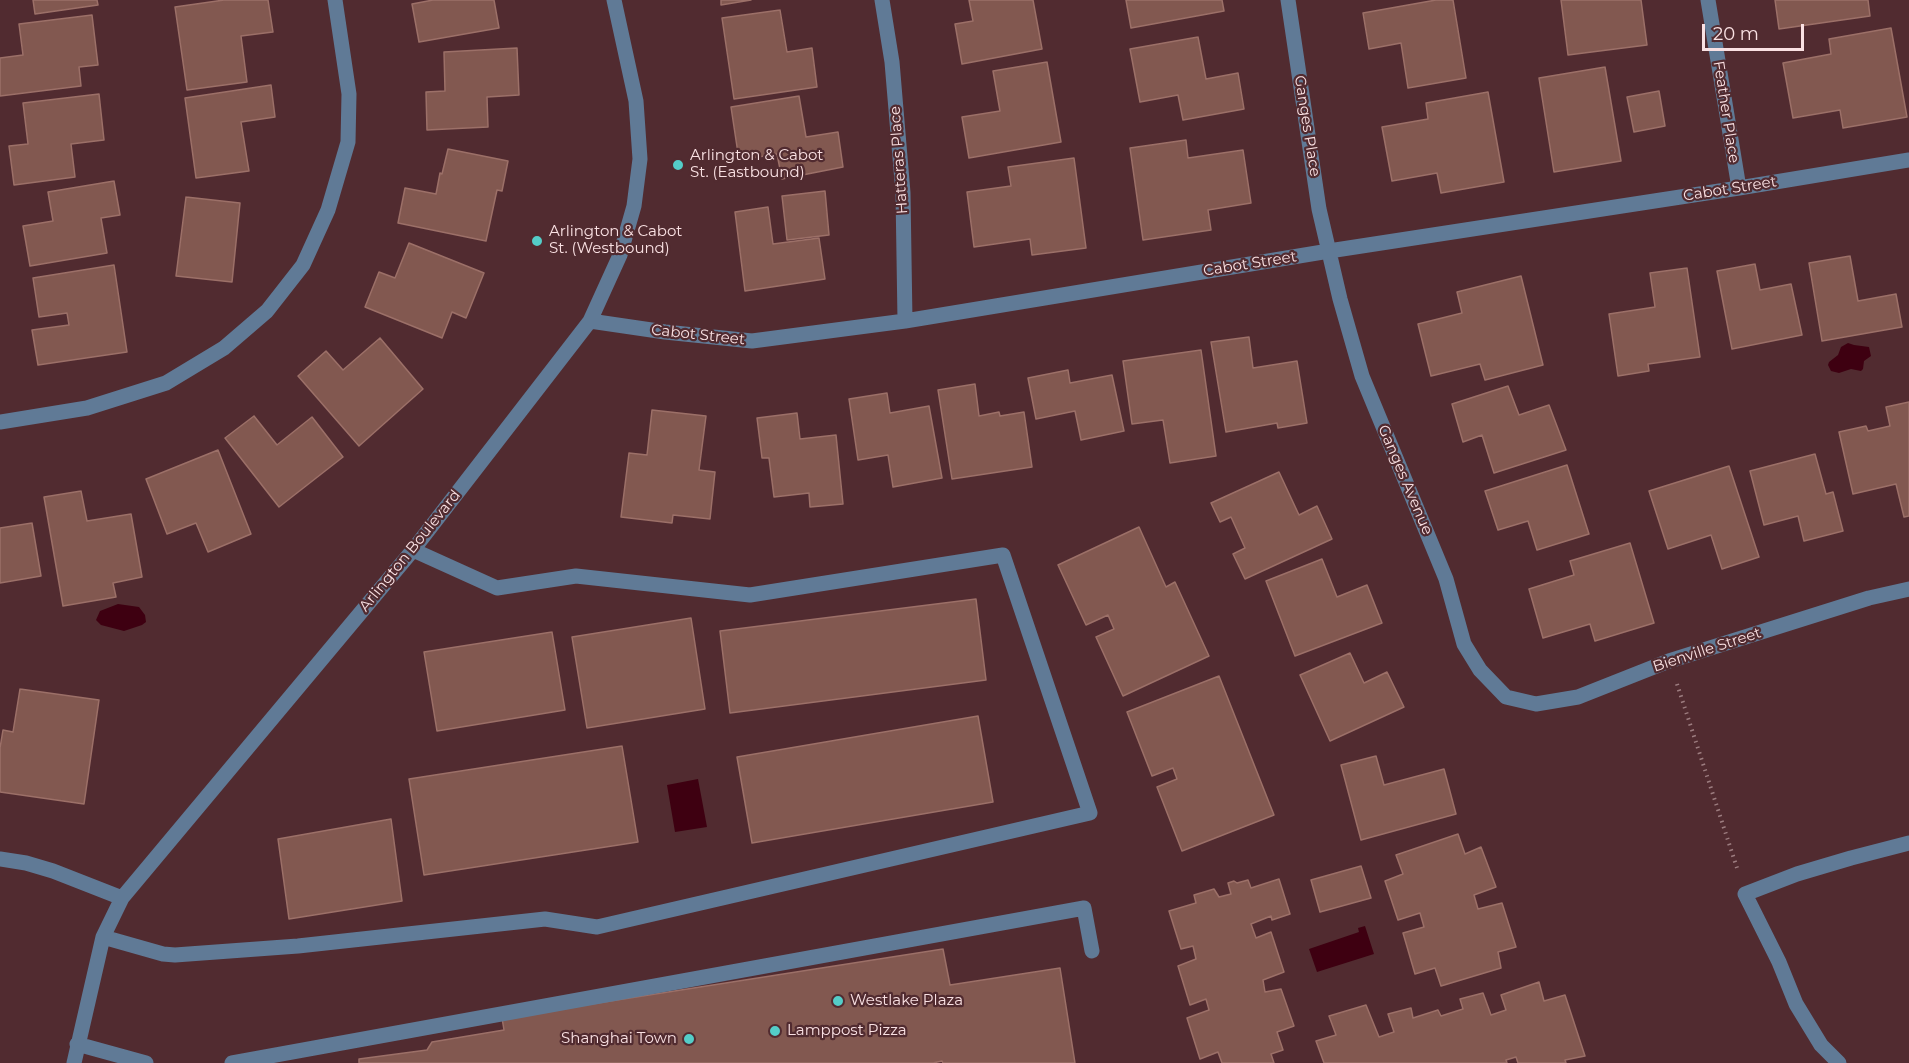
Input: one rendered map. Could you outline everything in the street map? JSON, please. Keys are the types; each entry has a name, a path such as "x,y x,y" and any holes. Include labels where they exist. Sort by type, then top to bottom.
{"street":[{"path":"0,422 87,408 166,383 224,348 267,311 303,265 328,210 348,142 349,94 335,0"},
{"name":"Arlington Boulevard","path":"74,1063 103,937 122,898 413,549 590,321 620,255 634,206 640,159 636,101 614,0"},
{"name":"Hatteras Place","path":"882,0 892,62 903,193 905,321"},
{"name":"Ganges Place","path":"1288,0 1319,209 1329,251"},
{"name":"Feather Place","path":"1708,0 1739,188"},
{"name":"Cabot Street","path":"590,321 752,341 905,321 1329,251 1909,160"},
{"name":"Ganges Avenue","path":"1329,251 1362,376 1446,579 1464,644 1480,670 1506,697"},
{"path":"103,937 163,954 175,955 298,946 545,919 597,927 1090,813 1003,555 750,595 576,576 497,588 413,549"},
{"name":"Bienville Street","path":"1506,697 1536,704 1578,697 1669,661 1869,598 1909,589"},
{"path":"1839,1063 1821,1045 1796,1004 1779,962 1745,894 1797,874 1909,843"},
{"path":"0,859 26,863 53,871 122,898"},
{"path":"232,1063 1084,908 1092,951"},
{"path":"77,1044 146,1063"}],"path":[{"path":"1669,661 1745,894"}],"shaded area":[{"path":"1848,343 1869,347 1871,356 1864,361 1861,371 1851,369 1839,373 1831,371 1829,362 1838,355 1841,347"},
{"path":"118,604 139,607 145,615 146,622 124,631 101,625 96,620 100,611"},
{"path":"698,779 707,827 675,832 667,785"},
{"path":"1365,926 1374,954 1317,972 1309,949 1359,932 1358,928"}],"building":[{"path":"33,0 97,0 98,5 35,14"},
{"path":"224,0 268,0 273,32 241,36 247,82 187,90 175,7"},
{"path":"433,0 494,0 499,28 419,42 412,4"},
{"path":"721,0 751,0 721,5"},
{"path":"969,0 1033,0 1042,49 962,64 955,24 973,21"},
{"path":"1126,0 1222,0 1224,11 1131,28"},
{"path":"1436,0 1453,0 1466,78 1408,88 1401,43 1369,49 1363,13"},
{"path":"1561,0 1641,0 1647,45 1568,55"},
{"path":"1775,0 1868,0 1870,16 1779,29"},
{"path":"780,10 787,52 812,48 817,87 734,99 722,18"},
{"path":"92,15 98,65 79,67 81,86 0,96 0,58 23,55 19,24"},
{"path":"1891,28 1907,117 1843,128 1840,110 1793,118 1783,63 1831,54 1829,39"},
{"path":"1198,37 1206,79 1238,73 1244,109 1183,120 1178,95 1140,102 1130,49"},
{"path":"517,48 519,95 487,97 488,127 427,130 426,92 445,91 444,52"},
{"path":"1047,62 1061,142 969,158 962,117 1000,111 993,71"},
{"path":"1605,67 1621,161 1554,172 1539,78"},
{"path":"271,85 275,117 241,122 249,171 196,178 185,98"},
{"path":"1659,91 1665,126 1634,132 1627,97"},
{"path":"1488,92 1504,182 1441,193 1437,173 1392,181 1382,127 1428,119 1426,103"},
{"path":"99,94 104,140 71,144 75,177 14,185 9,146 28,144 23,103"},
{"path":"799,96 806,137 838,132 843,167 782,179 777,154 739,160 731,107"},
{"path":"1186,140 1188,158 1243,150 1251,203 1208,210 1211,230 1143,240 1130,148"},
{"path":"448,149 508,161 502,191 497,190 486,241 398,223 405,188 436,194"},
{"path":"1074,158 1086,248 1032,255 1030,239 974,247 967,192 1011,186 1008,167"},
{"path":"114,181 120,215 101,218 107,253 30,266 23,226 53,221 48,192"},
{"path":"825,191 829,235 787,240 782,196"},
{"path":"186,197 240,203 232,282 176,276"},
{"path":"768,207 773,244 819,238 825,279 745,291 735,212"},
{"path":"409,243 484,273 466,318 452,312 442,338 365,307 379,272 395,278"},
{"path":"1850,256 1858,301 1896,294 1902,327 1822,341 1809,263"},
{"path":"1755,264 1760,290 1791,284 1802,335 1732,349 1717,271"},
{"path":"114,265 127,352 38,365 32,330 69,325 67,313 39,317 33,278"},
{"path":"1687,268 1700,357 1648,364 1649,371 1618,376 1609,314 1655,307 1650,273"},
{"path":"1521,276 1543,365 1485,380 1480,364 1431,376 1418,324 1462,313 1457,292"},
{"path":"1249,337 1253,368 1297,361 1307,423 1278,428 1277,423 1226,432 1211,342"},
{"path":"380,338 423,389 359,446 298,376 326,351 343,370"},
{"path":"1201,350 1216,456 1170,463 1163,420 1132,424 1123,361"},
{"path":"1068,370 1070,383 1112,375 1124,431 1081,440 1075,411 1036,419 1028,378"},
{"path":"975,384 979,416 999,412 1000,416 1024,412 1032,467 952,479 938,390"},
{"path":"1508,386 1519,415 1549,405 1566,450 1494,473 1482,435 1463,442 1452,404"},
{"path":"887,393 890,413 929,406 942,478 893,487 888,455 858,460 849,399"},
{"path":"1909,402 1909,516 1904,517 1896,484 1853,494 1839,432 1866,426 1868,431 1890,426 1886,407"},
{"path":"652,410 706,416 699,470 715,472 710,519 673,515 672,523 621,517 629,453 647,455"},
{"path":"797,413 800,439 836,435 843,504 810,507 809,493 774,497 769,458 762,458 757,418"},
{"path":"254,416 277,445 312,417 343,457 279,507 225,438"},
{"path":"218,450 251,534 208,552 196,523 167,534 146,479"},
{"path":"1815,454 1826,494 1833,492 1843,531 1804,541 1798,516 1764,525 1750,471"},
{"path":"1567,465 1589,534 1537,550 1528,521 1498,530 1485,491"},
{"path":"1729,466 1759,557 1722,569 1711,535 1668,549 1649,491"},
{"path":"1279,472 1299,515 1317,506 1332,539 1245,579 1233,554 1245,548 1231,517 1220,522 1211,503"},
{"path":"81,491 87,521 131,514 142,577 113,583 116,597 63,606 44,497"},
{"path":"32,523 41,576 0,583 0,528"},
{"path":"1139,527 1166,587 1175,582 1209,656 1123,696 1096,637 1114,629 1108,615 1086,625 1058,565"},
{"path":"1630,543 1654,623 1595,641 1590,624 1543,638 1529,589 1574,575 1570,561"},
{"path":"1322,559 1337,597 1367,585 1382,623 1295,656 1266,581"},
{"path":"976,599 986,680 730,713 720,631"},
{"path":"691,618 705,709 587,728 572,637"},
{"path":"552,632 565,710 437,731 424,652"},
{"path":"1350,653 1364,683 1387,672 1404,707 1330,741 1300,675"},
{"path":"1219,676 1274,815 1182,851 1157,787 1177,779 1173,768 1152,776 1127,712"},
{"path":"20,689 99,700 84,804 0,792 0,748 3,730 13,732"},
{"path":"978,716 993,802 752,843 737,757"},
{"path":"622,746 638,842 424,875 409,779"},
{"path":"1376,756 1384,785 1444,769 1456,814 1361,840 1341,765"},
{"path":"391,819 402,901 289,919 278,839"},
{"path":"1458,834 1465,854 1481,847 1496,887 1474,895 1478,909 1502,903 1516,947 1498,952 1501,968 1441,986 1435,968 1415,974 1403,933 1424,927 1420,913 1398,920 1385,881 1403,874 1396,855"},
{"path":"1361,866 1371,898 1320,912 1311,880"},
{"path":"1279,879 1290,914 1272,920 1271,916 1251,924 1256,938 1271,932 1284,972 1263,980 1265,992 1281,989 1294,1026 1277,1032 1283,1050 1271,1054 1274,1063 1222,1063 1218,1052 1200,1059 1187,1018 1209,1010 1206,999 1190,1005 1178,966 1196,959 1193,946 1181,949 1169,911 1196,903 1194,895 1214,889 1219,897 1231,894 1228,883 1234,881 1237,883 1248,880 1251,888"},
{"name":"Westlake Plaza","path":"943,949 950,985 1060,968 1075,1063 943,1063 942,1061 933,1063 359,1063 359,1059 427,1050 432,1042 504,1030 502,1018"},
{"path":"1539,982 1544,1001 1565,995 1585,1056 1565,1060 1566,1063 1518,1063 1516,1057 1506,1060 1507,1063 1324,1063 1316,1041 1336,1035 1329,1016 1366,1005 1379,1037 1394,1032 1388,1014 1411,1008 1413,1018 1438,1010 1441,1016 1463,1009 1460,999 1483,993 1491,1015 1506,1010 1501,995"}],"place":[{"name":"Arlington & Cabot St. (Eastbound)","path":"678,165"},
{"name":"Arlington & Cabot St. (Westbound)","path":"537,241"},
{"name":"Westlake Plaza","path":"838,1001"},
{"name":"Lamppost Pizza","path":"775,1031"},
{"name":"Shanghai Town","path":"689,1039"}]}
